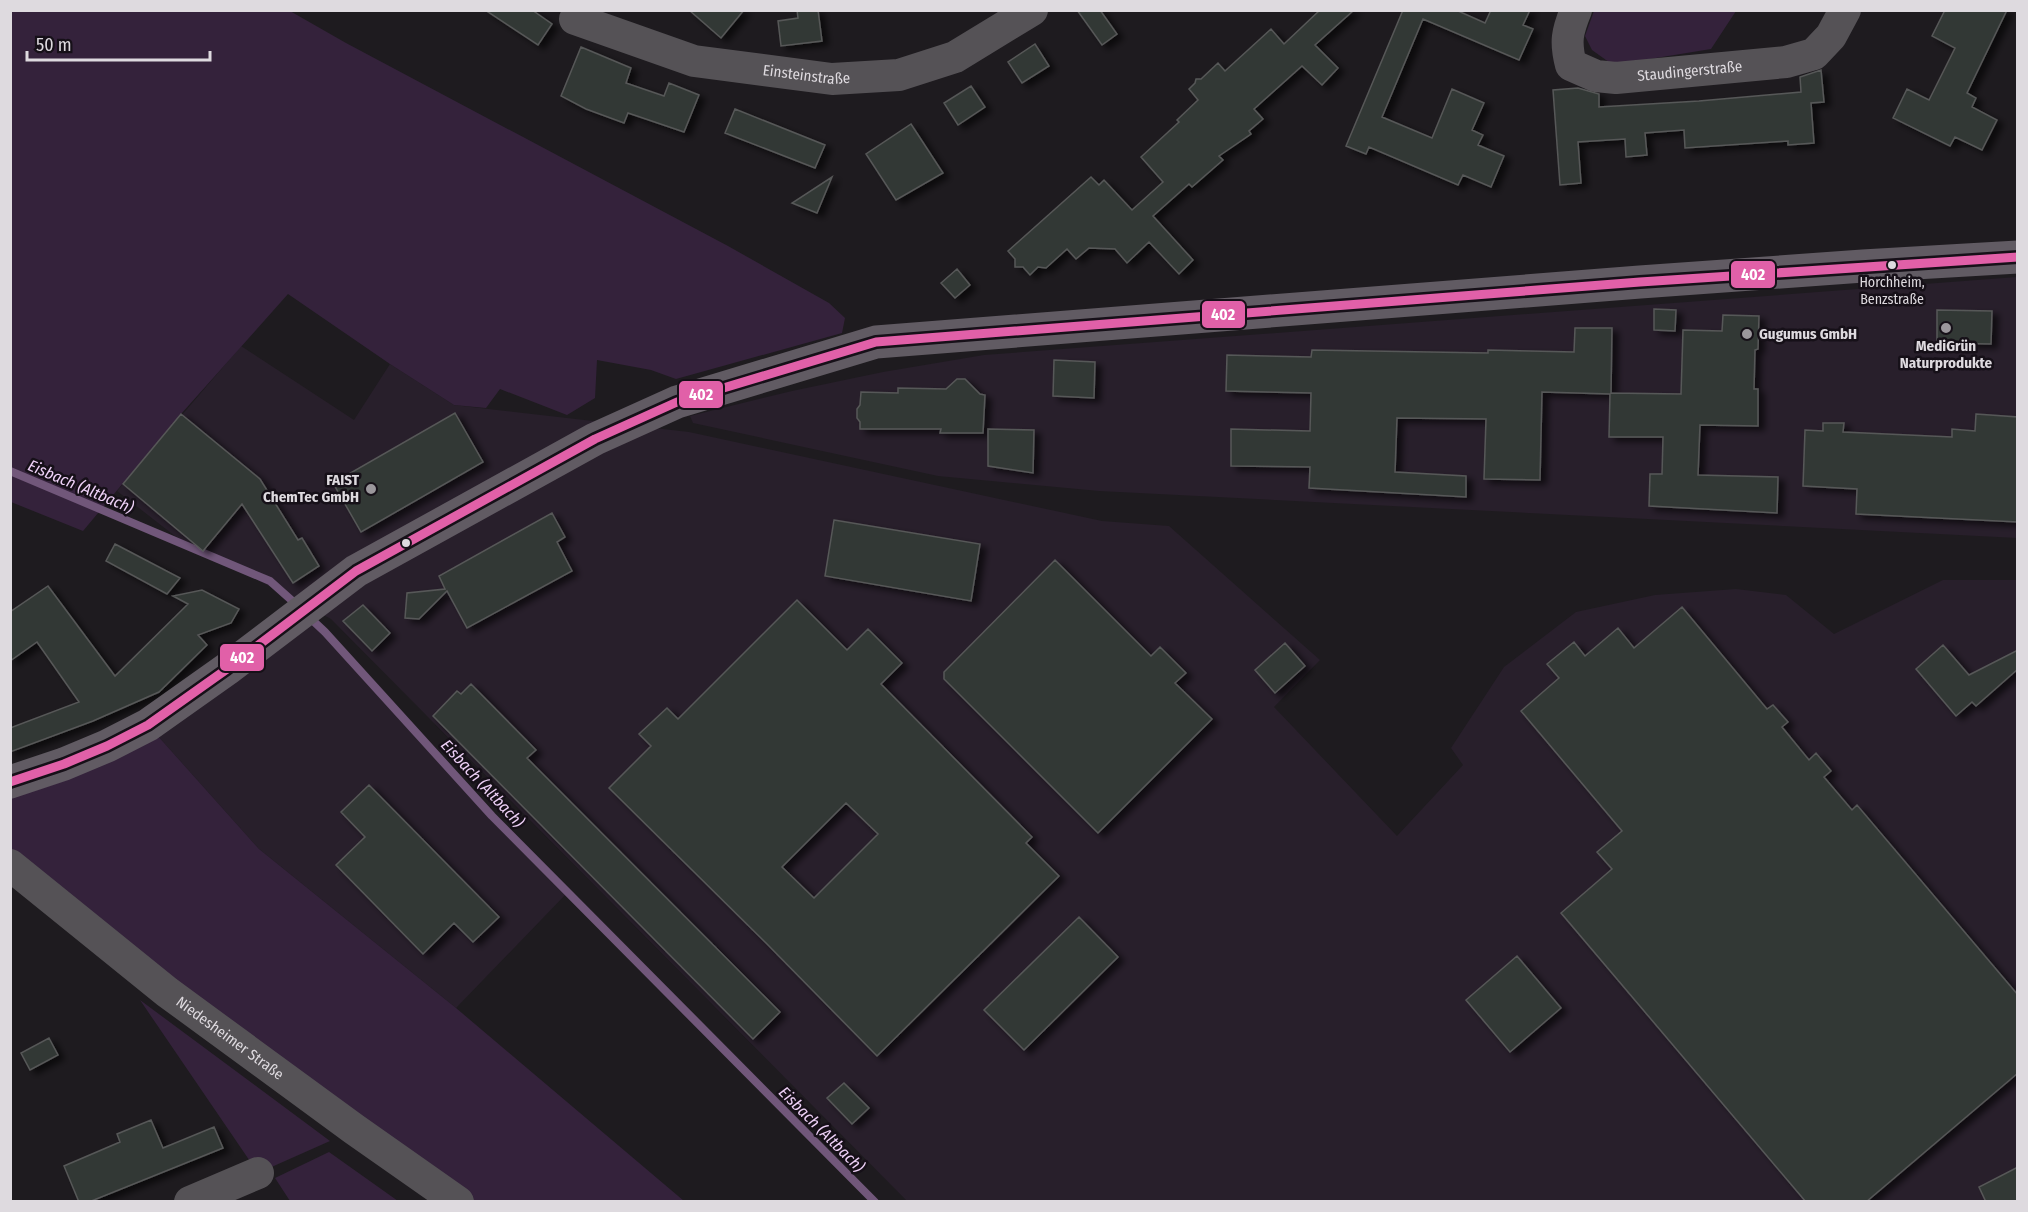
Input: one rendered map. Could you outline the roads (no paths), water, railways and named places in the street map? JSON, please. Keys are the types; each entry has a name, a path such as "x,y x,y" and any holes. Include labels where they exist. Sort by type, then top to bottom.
{"main road":[{"path":"10,782 64,764 148,725 356,572 595,439 677,402 876,342 1640,282 2018,257"}],"street":[{"name":"Einsteinstraße","path":"577,15 694,62 832,79 899,75 956,57 1032,10"},
{"name":"Staudingerstraße","path":"1576,10 1566,45 1571,64 1596,76 1616,78 1786,62 1814,54 1831,36 1845,10"},
{"name":"Niedesheimer Straße","path":"10,865 167,992 458,1202"},
{"path":"190,1202 258,1173"}],"waterway":[{"name":"Eisbach (Altbach)","path":"10,471 270,581 298,606"},
{"name":"Eisbach (Altbach)","path":"309,617 492,816 875,1202"}],"place":[{"name":"Horchheim, Benzstraße","path":"1892,265"},
{"name":"MediGrün Naturprodukte","path":"1946,328"},
{"name":"Gugumus GmbH","path":"1747,334"},
{"name":"FAIST ChemTec GmbH","path":"371,489"}]}
